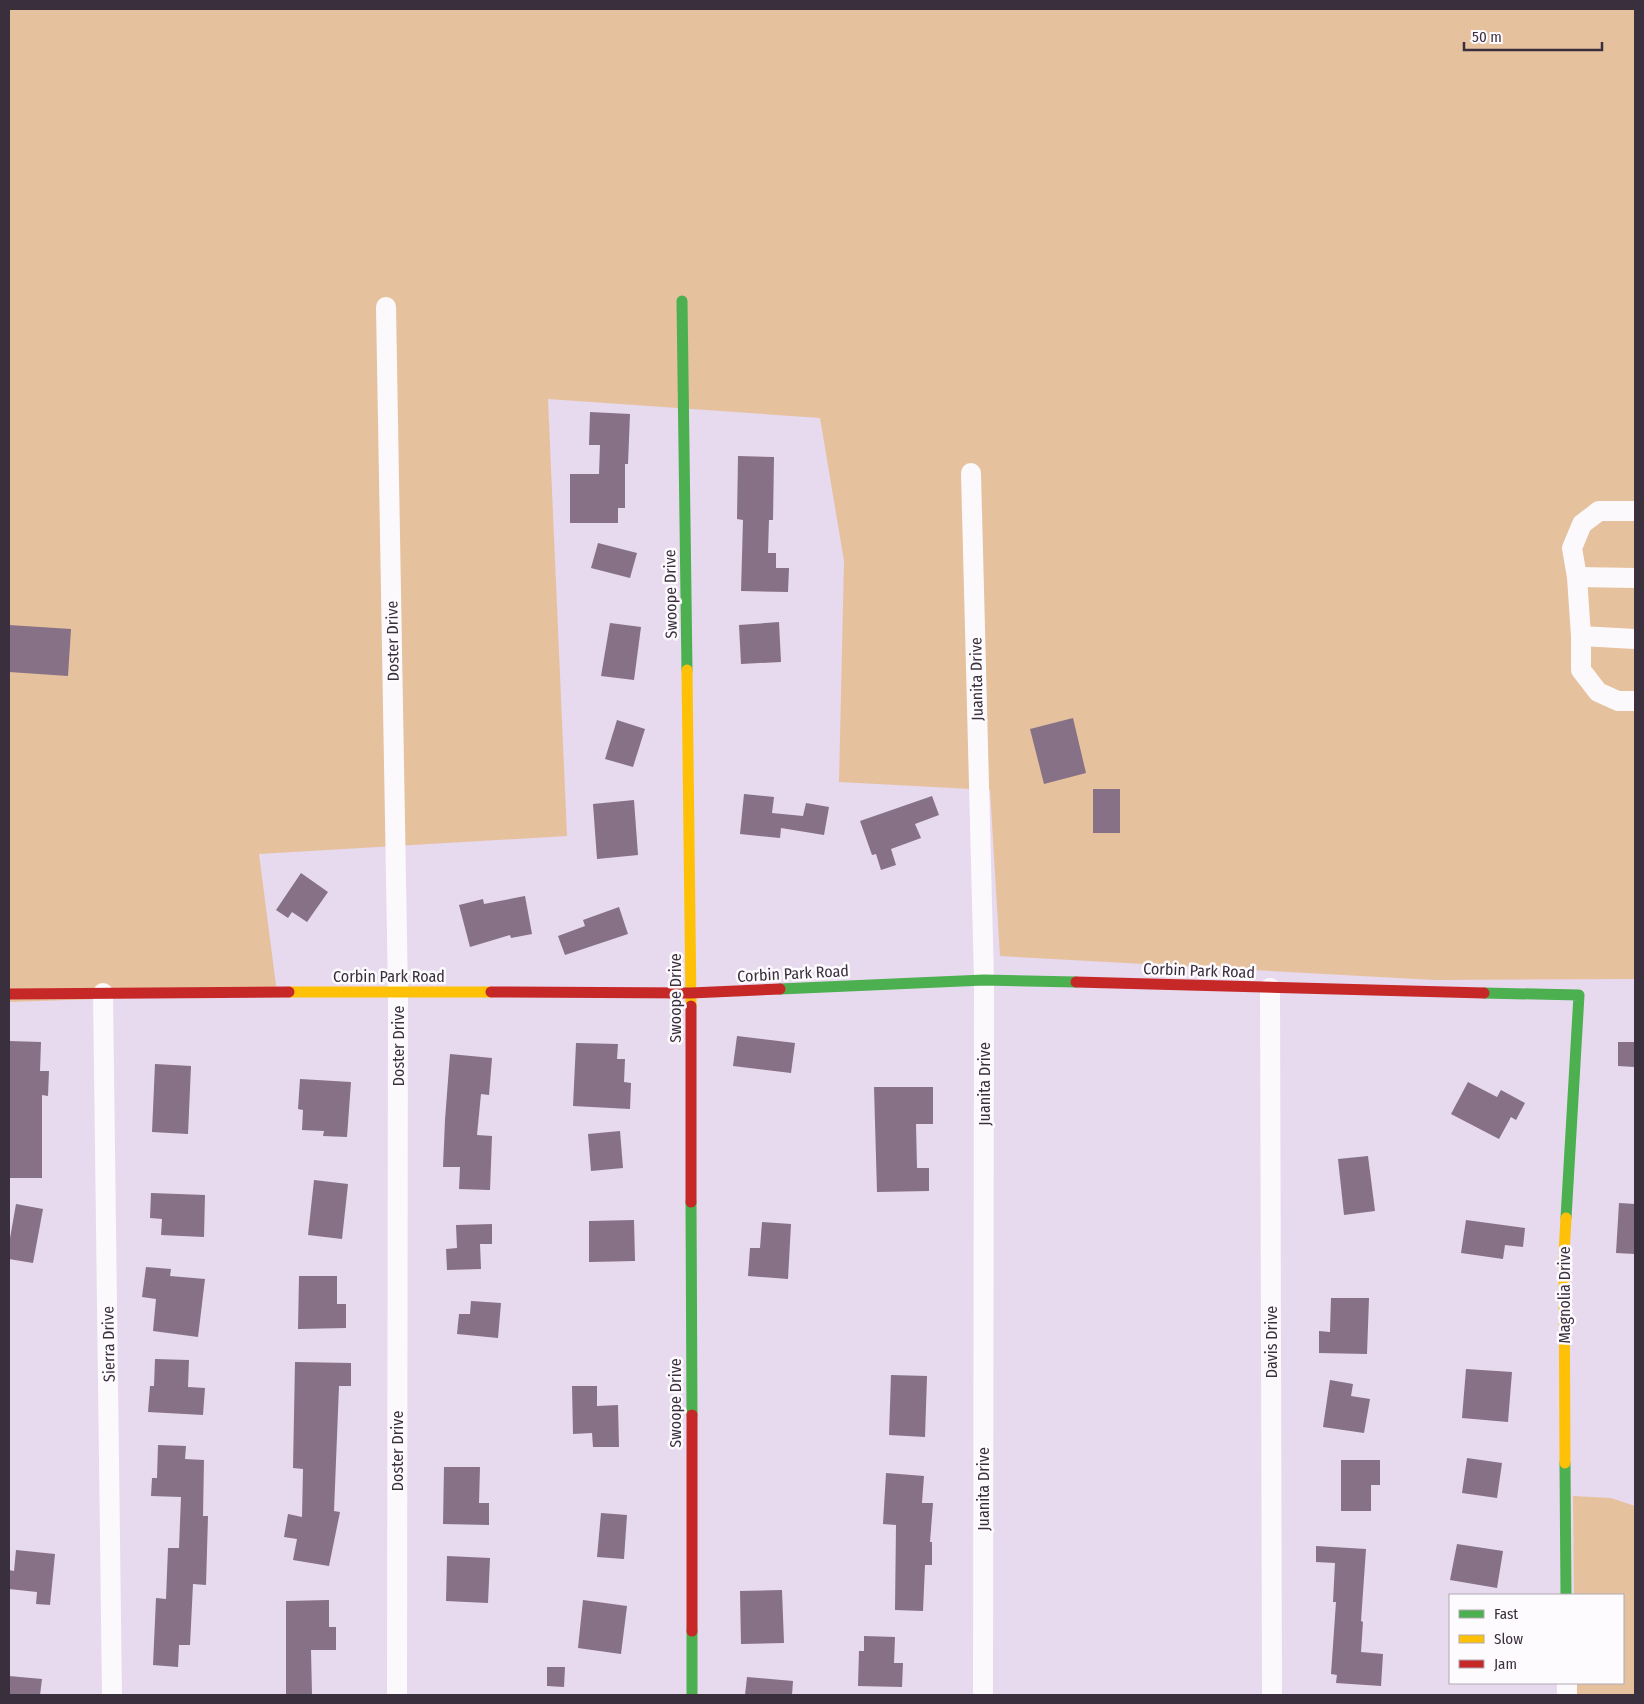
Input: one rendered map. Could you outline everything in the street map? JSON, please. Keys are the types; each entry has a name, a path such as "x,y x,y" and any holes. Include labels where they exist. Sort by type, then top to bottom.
{"street":[{"name":"Swoope Drive","path":"682,301 692,994 692,1695"},
{"name":"Doster Drive","path":"386,307 398,992 397,1695"},
{"name":"Juanita Drive","path":"971,472 984,980 983,1695"},
{"path":"1635,511 1599,511 1582,524 1572,548 1577,577 1581,670 1598,692 1618,701 1635,701"},
{"path":"1577,577 1635,578"},
{"path":"1580,636 1635,639"},
{"name":"Corbin Park Road","path":"9,994 104,992 398,992 692,994 984,980 1579,995"},
{"name":"Davis Drive","path":"1270,988 1272,1695"},
{"name":"Sierra Drive","path":"104,992 112,1695"},
{"name":"Magnolia Drive","path":"1566,1594 1564,1254 1579,995"}],"shaded area":[{"path":"9,9 1635,9 1635,979 1434,980 1000,956 990,790 839,782 844,561 820,418 548,399 567,836 259,854 277,993 9,1002"},
{"path":"1573,1496 1611,1498 1635,1506 1635,1695 1575,1695 1575,1684 1624,1684 1624,1594 1574,1594"}],"building":[{"path":"590,412 630,414 628,464 625,464 625,508 618,508 618,523 570,523 570,474 599,474 600,445 589,445"},
{"path":"738,456 774,457 773,520 769,520 768,553 776,553 776,568 789,568 788,592 741,591 743,520 737,519"},
{"path":"598,543 637,553 630,578 591,568"},
{"path":"779,622 781,662 741,664 739,625"},
{"path":"610,623 641,627 634,680 601,676"},
{"path":"9,625 71,629 68,676 9,672"},
{"path":"1073,718 1086,773 1044,784 1030,729"},
{"path":"617,720 645,729 633,767 605,759"},
{"path":"1093,789 1120,789 1120,833 1093,833"},
{"path":"744,794 774,797 772,813 803,816 806,803 829,807 824,835 781,828 780,838 740,834"},
{"path":"932,796 939,815 915,824 921,838 891,849 896,865 881,870 876,854 872,855 860,821"},
{"path":"634,800 638,855 597,859 593,804"},
{"path":"301,873 328,892 307,922 292,912 288,918 276,910"},
{"path":"525,896 532,934 511,938 510,935 470,947 459,905 483,899 484,904"},
{"path":"619,907 628,934 565,955 558,936 585,926 583,920"},
{"path":"737,1036 795,1043 791,1073 733,1066"},
{"path":"9,1041 41,1042 40,1071 49,1071 48,1096 42,1095 42,1178 9,1178"},
{"path":"1618,1042 1635,1042 1635,1067 1618,1066"},
{"path":"576,1043 618,1044 617,1059 625,1059 624,1082 631,1083 630,1109 573,1106"},
{"path":"450,1054 492,1058 489,1095 481,1094 477,1135 492,1136 490,1190 459,1189 460,1167 443,1167"},
{"path":"155,1064 191,1066 188,1134 152,1132"},
{"path":"300,1079 351,1082 347,1137 323,1136 324,1131 302,1130 303,1110 298,1109"},
{"path":"1468,1082 1497,1097 1501,1090 1525,1103 1516,1120 1511,1117 1499,1139 1451,1114"},
{"path":"874,1087 933,1087 933,1124 916,1124 917,1168 929,1168 929,1191 877,1192"},
{"path":"620,1131 623,1168 591,1171 588,1134"},
{"path":"1368,1156 1375,1211 1344,1215 1338,1159"},
{"path":"314,1180 348,1184 342,1239 308,1235"},
{"path":"151,1193 205,1195 204,1237 161,1235 162,1219 150,1218"},
{"path":"1619,1203 1635,1204 1635,1254 1616,1253"},
{"path":"16,1204 43,1209 33,1263 9,1259 9,1244"},
{"path":"634,1220 635,1261 589,1262 589,1221"},
{"path":"1466,1220 1525,1228 1523,1247 1505,1245 1503,1259 1461,1253"},
{"path":"762,1222 791,1224 788,1279 748,1276 750,1248 760,1248"},
{"path":"492,1224 492,1244 480,1244 481,1269 447,1270 446,1249 457,1248 456,1225"},
{"path":"146,1267 171,1269 170,1276 205,1279 198,1337 153,1331 156,1299 142,1297"},
{"path":"299,1276 337,1276 337,1304 346,1304 346,1328 298,1329"},
{"path":"1331,1298 1369,1298 1367,1354 1319,1353 1319,1331 1330,1332"},
{"path":"471,1301 501,1303 498,1338 457,1334 459,1314 470,1314"},
{"path":"155,1359 189,1360 188,1387 205,1388 203,1415 148,1412 150,1386 154,1386"},
{"path":"295,1362 351,1363 351,1386 339,1386 334,1511 340,1512 329,1566 293,1560 297,1539 284,1537 288,1514 302,1517 303,1469 293,1468"},
{"path":"1466,1369 1512,1372 1508,1422 1462,1418"},
{"path":"891,1375 927,1376 925,1437 889,1435"},
{"path":"1330,1380 1353,1384 1351,1396 1370,1399 1364,1433 1323,1427"},
{"path":"572,1386 597,1386 597,1406 618,1405 619,1447 593,1447 592,1433 573,1434"},
{"path":"158,1445 186,1446 185,1459 204,1460 203,1516 208,1516 206,1585 193,1584 190,1645 179,1645 178,1667 153,1665 156,1598 166,1599 168,1548 179,1548 181,1497 151,1496 152,1478 157,1478"},
{"path":"1467,1458 1502,1463 1497,1498 1462,1493"},
{"path":"1341,1460 1380,1460 1380,1485 1371,1485 1371,1511 1341,1511"},
{"path":"444,1467 480,1467 479,1503 489,1503 489,1525 443,1524"},
{"path":"886,1473 924,1476 922,1503 933,1503 930,1542 932,1542 932,1565 925,1565 923,1611 895,1610 896,1525 883,1524"},
{"path":"601,1513 627,1515 624,1559 597,1557"},
{"path":"1457,1544 1503,1551 1497,1588 1450,1580"},
{"path":"1316,1546 1366,1549 1361,1621 1363,1622 1361,1652 1383,1654 1381,1686 1336,1683 1337,1675 1331,1674 1336,1602 1333,1602 1335,1563 1316,1562"},
{"path":"16,1550 55,1554 50,1605 36,1604 37,1592 9,1589 9,1570 14,1571"},
{"path":"447,1556 490,1558 488,1603 446,1601"},
{"path":"782,1590 784,1643 741,1644 740,1591"},
{"path":"329,1600 329,1627 336,1627 336,1650 311,1650 312,1695 286,1695 286,1601"},
{"path":"583,1600 627,1606 621,1654 578,1648"},
{"path":"864,1636 895,1637 894,1663 903,1663 902,1687 858,1686 859,1651 864,1651"},
{"path":"547,1667 565,1667 564,1687 547,1686"},
{"path":"9,1676 42,1679 40,1695 9,1695"},
{"path":"747,1677 793,1681 792,1695 745,1695"}],"traffic: fast":[{"path":"682,301 687,670"},
{"path":"780,989 984,980 1076,982"},
{"path":"1484,993 1579,995 1566,1218"},
{"path":"691,1202 692,1415"},
{"path":"1565,1463 1566,1594"},
{"path":"692,1631 692,1695"}],"traffic: slow":[{"path":"687,670 691,1006"},
{"path":"289,992 491,992"},
{"path":"1565,1463 1564,1254 1566,1218"}],"traffic: jam":[{"path":"1076,982 1484,993"},
{"path":"491,992 691,993 780,989"},
{"path":"9,994 289,992"},
{"path":"691,1006 691,1202"},
{"path":"692,1415 692,1631"}]}
